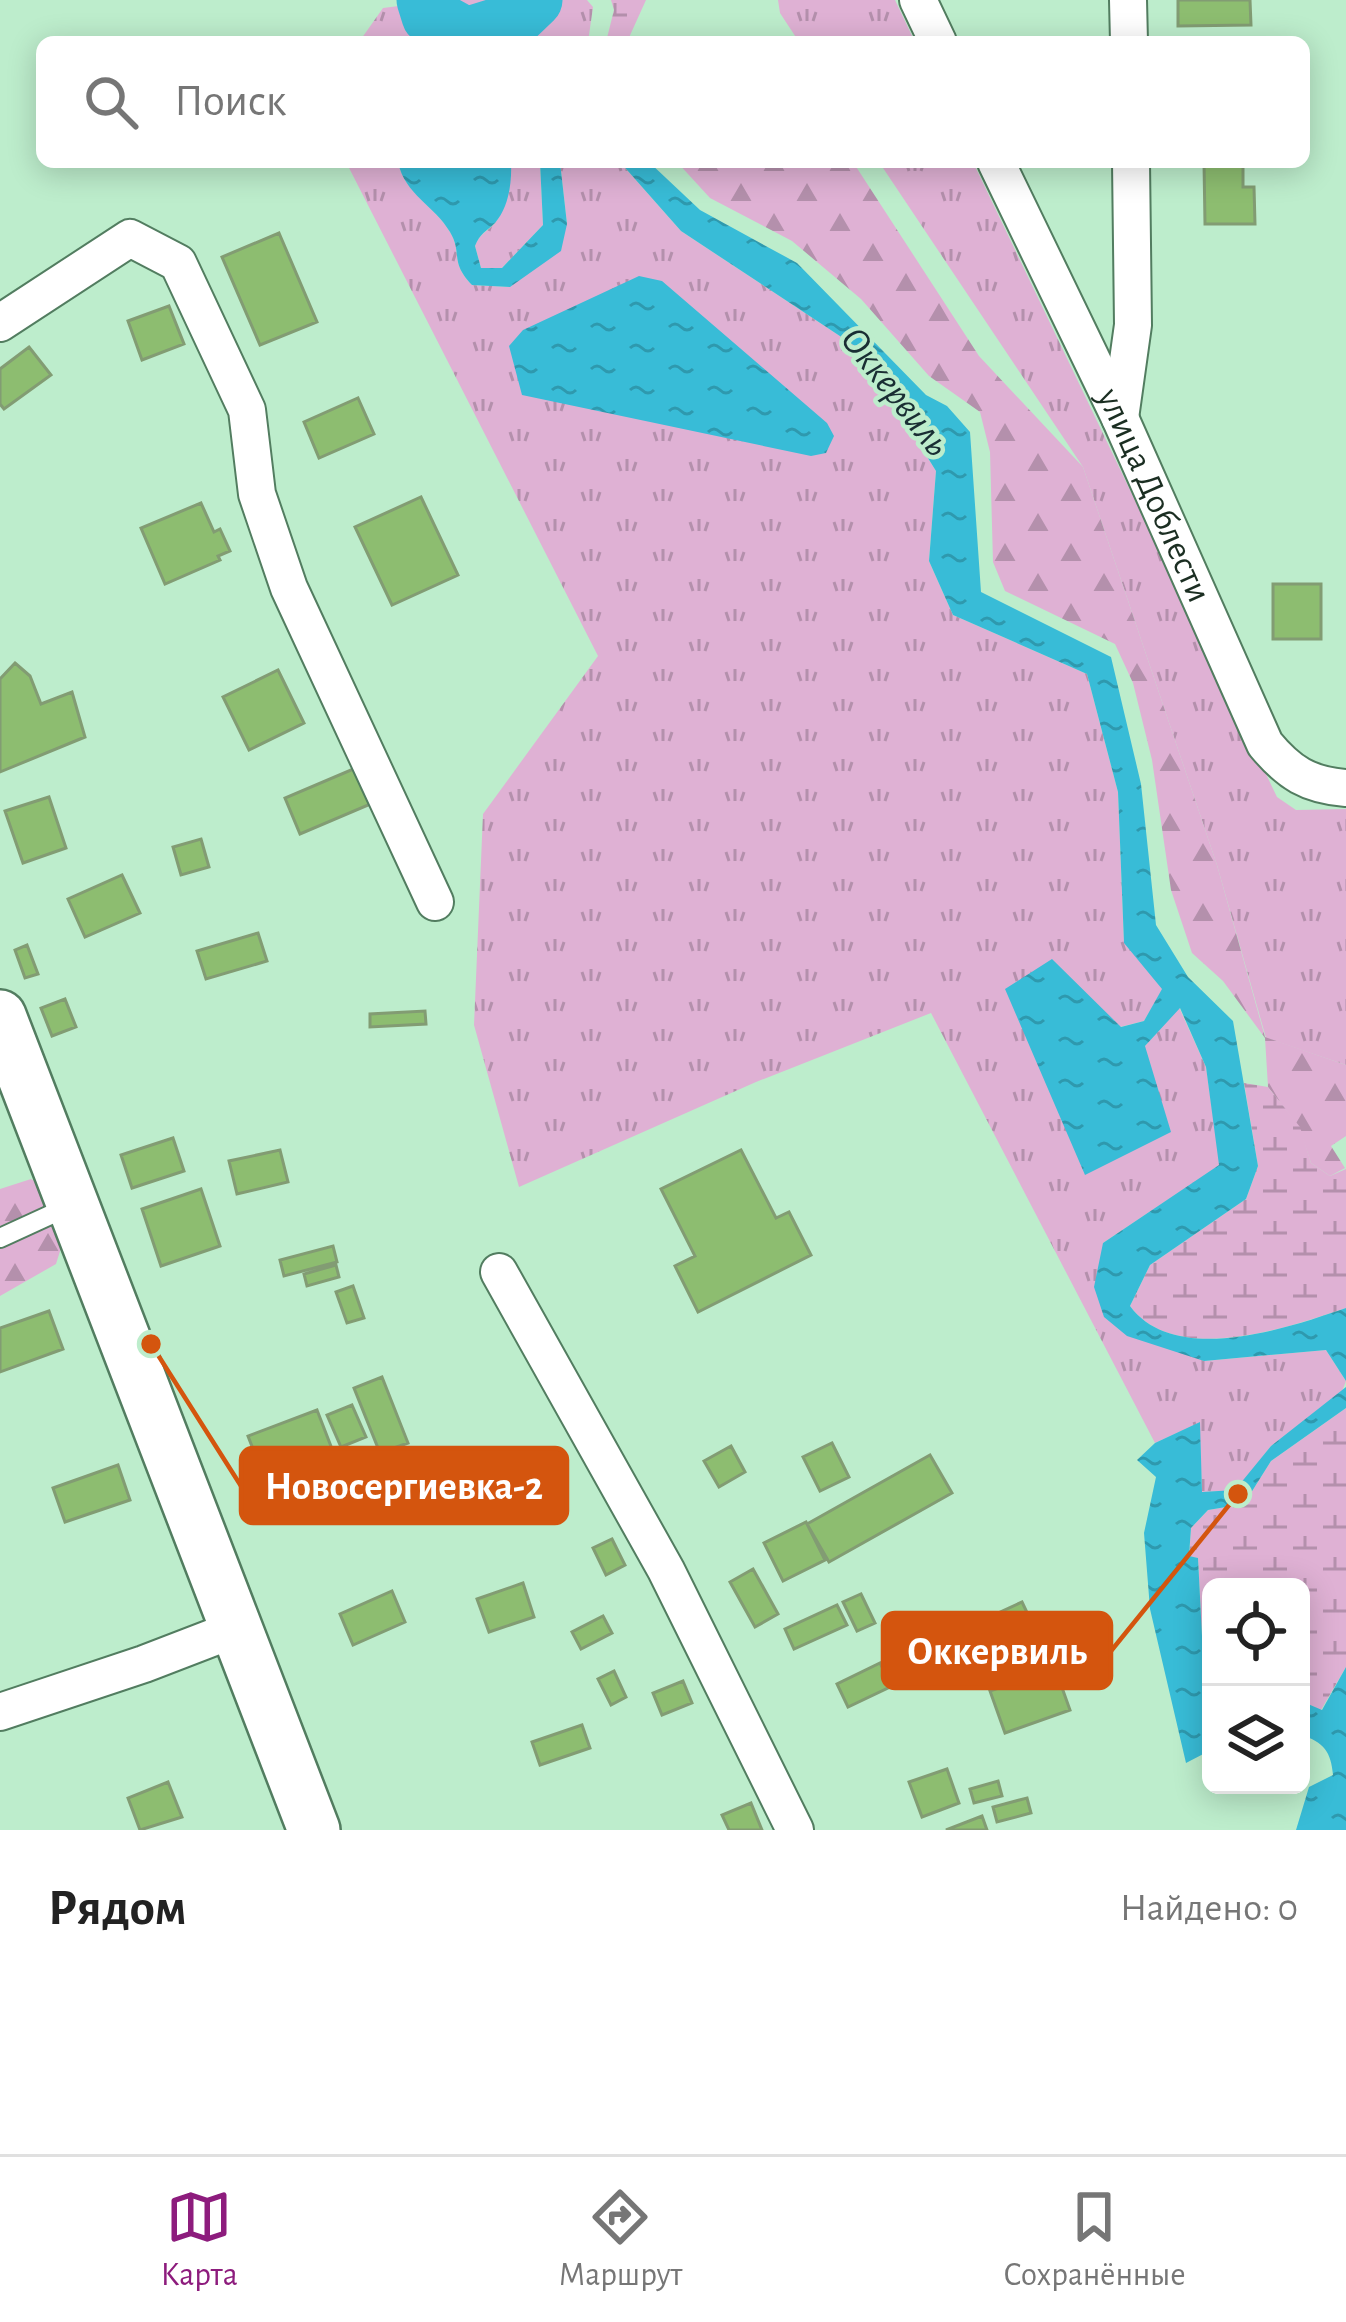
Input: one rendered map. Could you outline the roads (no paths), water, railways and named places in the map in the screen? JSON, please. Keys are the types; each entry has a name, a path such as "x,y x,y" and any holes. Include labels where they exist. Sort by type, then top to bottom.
{"street":[{"path":"918,0 935,36"},
{"path":"1128,0 1129,36"},
{"name":"улица Доблести","path":"999,168 1120,418 1265,744 1287,770 1316,785 1346,788"},
{"path":"1120,418 1133,325 1131,168"},
{"path":"0,323 130,238 178,263 247,410 257,494 290,587 435,902"},
{"path":"0,1016 314,1830"},
{"path":"499,1272 666,1570 795,1830"},
{"path":"0,1712 235,1629"}],"lane":[{"path":"0,1238 73,1204"}],"water":[{"path":"400,168 511,168 504,210 475,246 481,268 502,268 543,225 540,168 561,168 567,224 561,251 510,287 472,285 458,263 450,232"},
{"path":"625,168 655,168 700,210 797,263 926,395 947,406 970,432 981,592 1111,657 1141,784 1156,925 1188,977 1233,1021 1258,1166 1246,1199 1150,1265 1130,1306 1150,1324 1175,1335 1203,1339 1264,1332 1346,1308 1346,1381 1326,1350 1204,1361 1127,1336 1104,1317 1094,1287 1103,1243 1219,1165 1206,1067 1180,1008 1145,1046 1171,1132 1085,1175 1005,989 1052,959 1121,1027 1144,1021 1162,989 1124,943 1118,792 1087,674 953,615 929,561 936,471 861,350 681,231"},
{"path":"639,276 662,281 827,423 834,436 826,453 811,456 522,395 509,346 523,330"},
{"path":"1346,1387 1346,1408 1271,1461 1238,1505 1208,1510 1191,1528 1189,1556 1198,1558 1202,1636 1202,1755 1186,1763 1150,1609 1144,1533 1156,1477 1137,1460 1155,1443 1200,1422 1202,1492 1235,1490 1271,1446"},
{"path":"1346,1667 1346,1830 1296,1830 1310,1786 1333,1775 1325,1749 1310,1739 1310,1705 1322,1710"}],"waterway":[{"name":"Оккервиль","path":"425,0 430,16 466,36 511,22 534,0"}],"place":[{"name":"Новосергиевка-2","path":"151,1344"},
{"name":"Оккервиль","path":"1238,1494"}]}
